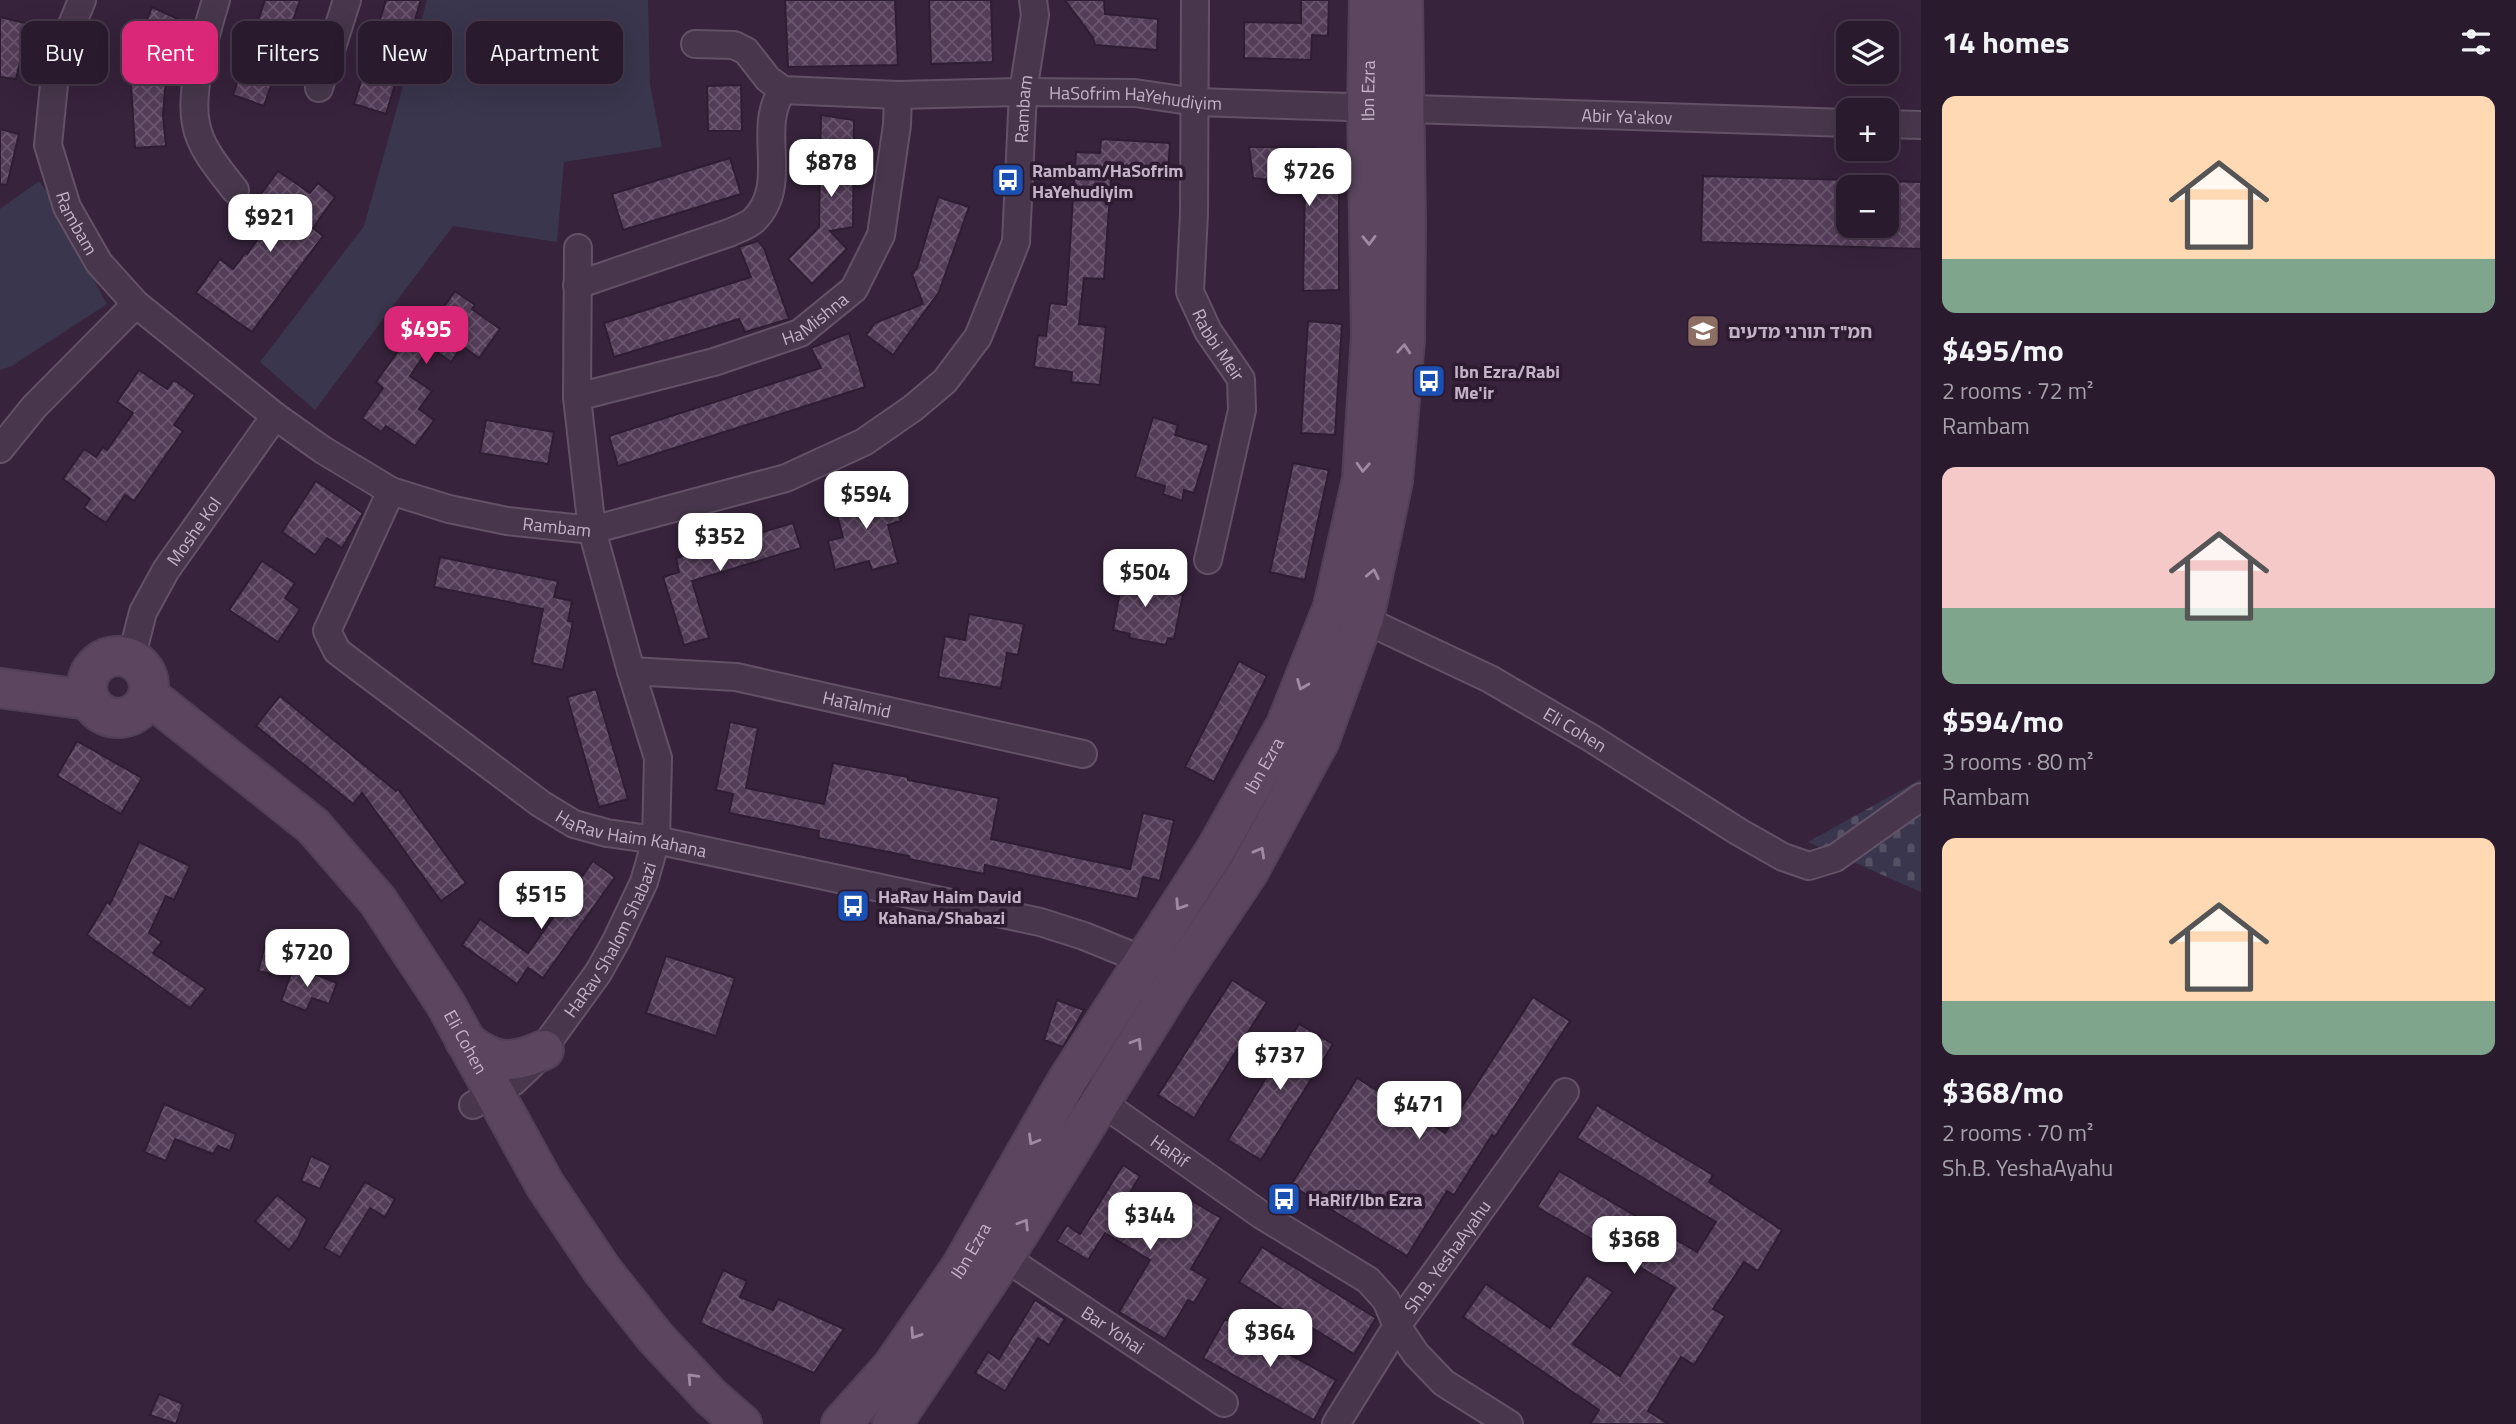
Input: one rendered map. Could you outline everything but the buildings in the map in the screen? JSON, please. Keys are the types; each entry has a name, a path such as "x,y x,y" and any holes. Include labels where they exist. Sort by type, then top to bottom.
{"street":[{"name":"Rambam","path":"82,0 56,64 48,145 67,207 99,263 136,304 275,416 323,450 391,491 450,509 507,521 592,530 786,478 864,442 914,408 945,381 978,337 1016,242 1023,92 1035,15 1033,0"},
{"path":"319,88 347,0"},
{"name":"Rabbi Meir","path":"1195,0 1196,102 1190,292 1208,331 1241,379 1242,410 1208,560"},
{"name":"Ibn Ezra","path":"841,1424 892,1367 961,1267 1067,1081 1216,849 1349,612 1362,479 1371,336 1367,106 1369,0"},
{"name":"Ibn Ezra","path":"892,1424 1004,1257 1255,860 1320,740 1349,612 1393,481 1405,340 1403,0"},
{"path":"211,1 195,85 196,125 212,160 235,190"},
{"path":"577,285 729,233 753,221 766,203 773,182 772,114 775,100 783,90 768,79 746,51 734,46 695,44"},
{"name":"HaSofrim HaYehudiyim","path":"783,90 898,95 1136,93 1196,102 1405,107"},
{"name":"HaMishna","path":"577,397 714,362 800,334 853,289 881,235 897,125 898,95"},
{"name":"Abir Ya'akov","path":"1405,107 1836,123"},
{"path":"1899,124 1921,125"},
{"name":"HaRav Shalom Shabazi","path":"484,1099 513,1082 544,1050 598,973 616,941 643,881 656,840 658,758 592,530 577,397 578,248"},
{"path":"0,449 34,407 136,304"},
{"name":"Moshe Kol","path":"131,659 143,612 166,570 275,416"},
{"name":"HaRav Haim Kahana","path":"391,491 327,631 337,651 541,804 574,824 607,833 656,840 1040,922 1143,960"},
{"name":"Eli Cohen","path":"1349,612 1490,679 1591,738 1740,832 1783,857 1809,866 1835,858 1921,797"},
{"path":"123,656 131,659 144,670 148,678 139,706 111,718 102,715 89,687 93,667 107,657 123,656"},
{"path":"0,664 89,687"},
{"name":"HaTalmid","path":"631,671 736,677 1083,754"},
{"path":"0,688 89,687"},
{"name":"Eli Cohen","path":"139,706 313,826 378,901 445,1003 465,1041 484,1099 529,1202 597,1303 646,1367 703,1424"},
{"name":"Eli Cohen","path":"139,706 186,753 254,806 300,848 358,914 602,1270 655,1337 710,1397 742,1424"},
{"path":"465,1041 489,1057 503,1061 525,1059 544,1050"},
{"name":"HaRif","path":"1067,1081 1101,1101 1263,1216 1368,1280 1387,1300 1397,1326 1416,1354 1444,1383 1509,1424"},
{"name":"Sh.B. YeshaAyahu","path":"1336,1424 1397,1326 1566,1092"},
{"name":"Bar Yohai","path":"1004,1257 1224,1403"}],"green space":[{"path":"427,0 648,0 650,84 662,147 564,162 557,242 453,226 315,410 260,362 364,226 404,84 452,84 452,21 421,21"},
{"path":"39,181 56,203 70,236 107,304 12,366 0,370 0,209"},
{"path":"1921,779 1921,892 1808,842"}],"place":[{"name":"Rambam/HaSofrim HaYehudiyim","path":"1008,180"},
{"name":"חמ\"ד תורני מדעים","path":"1703,331"},
{"name":"Ibn Ezra/Rabi Me'ir","path":"1429,381"},
{"name":"HaRav Haim David Kahana/Shabazi","path":"853,906"},
{"name":"HaRif/Ibn Ezra","path":"1284,1199"}]}
